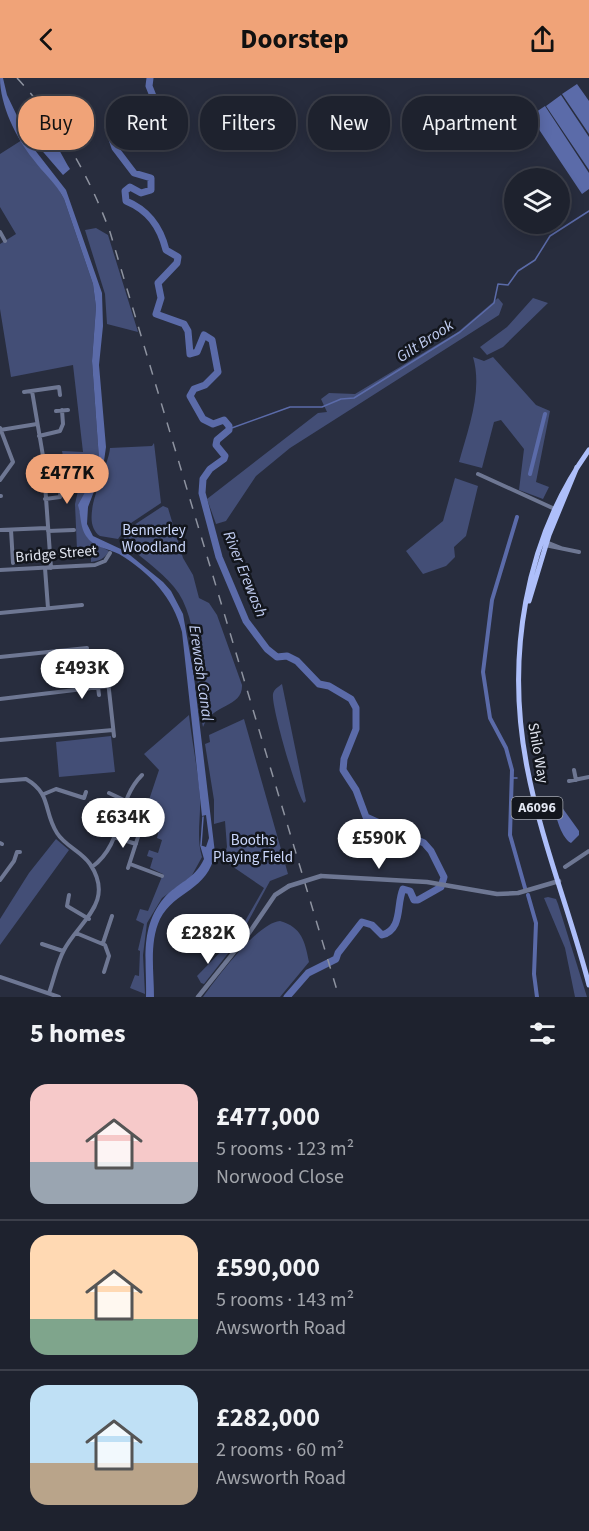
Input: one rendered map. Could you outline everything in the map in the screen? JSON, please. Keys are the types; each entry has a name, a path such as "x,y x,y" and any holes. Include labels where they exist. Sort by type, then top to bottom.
{"main road":[{"name":"Shilo Way","path":"589,450 555,509 544,543 523,625 518,685 522,739 530,781 589,985"},
{"name":"Shilo Way","path":"544,543 577,468"}],"street":[{"path":"0,232 5,241"},
{"path":"24,392 59,387 60,395"},
{"path":"32,390 43,456 48,608"},
{"path":"39,436 60,431 65,410 56,411"},
{"path":"0,480 13,462 2,441 0,429 38,424"},
{"path":"478,474 555,509 561,505"},
{"path":"45,499 60,496 61,486"},
{"path":"0,530 74,530"},
{"path":"11,530 13,562"},
{"path":"544,543 579,552"},
{"name":"Bridge Street","path":"0,570 100,564 110,554"},
{"path":"0,613 79,607"},
{"path":"0,657 87,648"},
{"path":"0,699 108,684 114,736"},
{"path":"98,687 99,694"},
{"path":"0,740 113,730"},
{"path":"574,770 576,780"},
{"path":"92,867 107,855 126,801 142,775"},
{"path":"569,781 589,777"},
{"path":"0,781 26,779 44,794 50,819 58,835 81,854 92,867 97,893 89,919 63,951 49,993"},
{"path":"44,794 56,789 84,798 86,792"},
{"path":"108,793 126,801"},
{"path":"89,821 117,829"},
{"path":"114,837 136,844"},
{"path":"138,837 129,866 162,876"},
{"path":"565,867 589,851"},
{"path":"0,880 14,861 16,852 20,852"},
{"path":"571,864 574,869"},
{"path":"198,997 247,936 275,895 289,886 321,876 436,883 487,893 511,893 559,881"},
{"path":"67,897 67,906 89,919"},
{"path":"104,972 109,956 103,943 112,916"},
{"path":"76,933 103,943"},
{"path":"42,945 63,951"},
{"path":"0,977 59,997"}],"green space":[{"path":"18,143 18,150 29,150 54,184 64,199 93,284 96,307 92,361 99,459 79,509 87,537 109,551 102,559 94,562 91,562 91,550 77,550 75,504 82,473 66,473 62,451 83,452 73,365 11,377 0,309 0,244 16,234 0,207 0,154"},
{"path":"96,228 108,235 138,332 107,324 105,294 85,230"},
{"path":"498,298 503,304 499,315 290,448 256,476 226,521 216,524 207,499 318,413 327,412 321,399 329,393 355,394 458,332"},
{"path":"533,298 548,303 503,347 487,355 480,347 507,327"},
{"path":"473,357 484,361 493,357 536,405 550,411 536,482 549,487 543,499 519,490 524,449 501,420 494,422 482,468 459,462 475,396 476,370"},
{"path":"154,443 161,503 128,525 118,539 100,536 94,529 93,507 110,448 152,446"},
{"path":"455,478 478,486 466,536 454,547 455,557 446,566 423,574 406,551 443,521"},
{"name":"Bennerley Woodland","path":"163,506 168,508 183,558 193,575 199,598 209,603 217,615 242,685 238,698 213,714 203,727 193,635 183,601 162,575 122,541 131,527"},
{"path":"282,684 306,801 304,803 291,768 273,702 276,688"},
{"path":"189,715 199,788 199,842 202,857 191,877 162,898 147,923 143,955 145,994 130,988 135,975 139,976 140,951 138,950 144,924 136,920 140,909 148,911 163,874 150,868 153,858 147,856 149,850 158,853 162,840 157,838 163,811 147,806 159,770 144,754"},
{"name":"Booths Playing Field","path":"244,719 288,874 270,881 237,942 204,984 197,976 237,935 264,888 223,860 227,847 225,821 214,824 214,800 205,744 210,742 209,735"},
{"path":"111,736 115,772 59,777 56,742"},
{"path":"56,839 69,850 0,945 0,919 29,873"},
{"path":"544,898 556,899 558,904 587,997 575,997 565,948"},
{"path":"280,921 298,931 304,942 309,962 280,997 203,997 249,941 260,931"}],"shaded area":[{"path":"0,78 3,78 7,95 18,118 18,136 6,110"},
{"path":"577,84 589,101 589,134 562,94"},
{"path":"561,95 589,137 589,170 546,106"},
{"path":"545,106 589,173 589,189 582,194 570,176 570,168 565,168 538,128 538,111"},
{"path":"35,150 66,190 102,293 103,326 99,365 106,447 103,468 88,507 87,524 93,536 125,551 171,591 183,614 194,677 215,853 206,875 166,909 160,919 153,947 154,997 146,997 146,945 151,921 164,898 200,866 204,859 200,845 206,847 209,838 206,815 202,816 182,632 173,608 159,587 130,561 89,540 83,529 78,505 95,474 99,459 92,361 96,307 93,284 64,199 27,151"},
{"path":"41,150 59,150 70,169 63,175"},
{"path":"556,799 579,831 579,835 571,843 558,824 552,800"}],"waterway":[{"name":"River Erewash","path":"150,78 149,86 155,101 131,105 133,124 108,127 115,148 134,173 151,178 151,190 141,193 130,187 125,191 126,201 147,214 157,226 166,250 178,257 177,263 158,283 161,298 156,314 184,324 188,331 190,354 197,352 204,335 212,340 218,372 205,385 194,389 190,396 203,419 213,424 224,420 229,426 229,430 217,440 216,445 225,456 224,459 210,469 203,479 202,493 219,557 246,621 267,649 277,657 287,656 297,661 319,684 329,686 351,699 356,708 356,729 344,759 343,770 356,790 366,817 424,843 431,851 444,877 441,887 418,900 414,900 410,891 403,889 398,916 389,932 382,935 372,925 362,922 338,953 336,959 308,973 287,997"},
{"name":"Gilt Brook","path":"229,429 290,407 322,407 341,399 354,398 460,332 494,303 498,284 508,285 518,271 535,260 550,236 589,211"},
{"path":"530,474 545,414"},
{"path":"517,517 492,600 483,672 490,718 506,748 512,770 510,835 525,888"},
{"path":"512,778 517,778"},
{"path":"201,845 203,817"},
{"path":"528,895 536,923 534,974 537,997"}],"railway":[{"path":"17,78 46,113 71,150 93,190 110,232 339,997"}],"water label":[{"name":"Erewash Canal","path":"201,673"}]}
